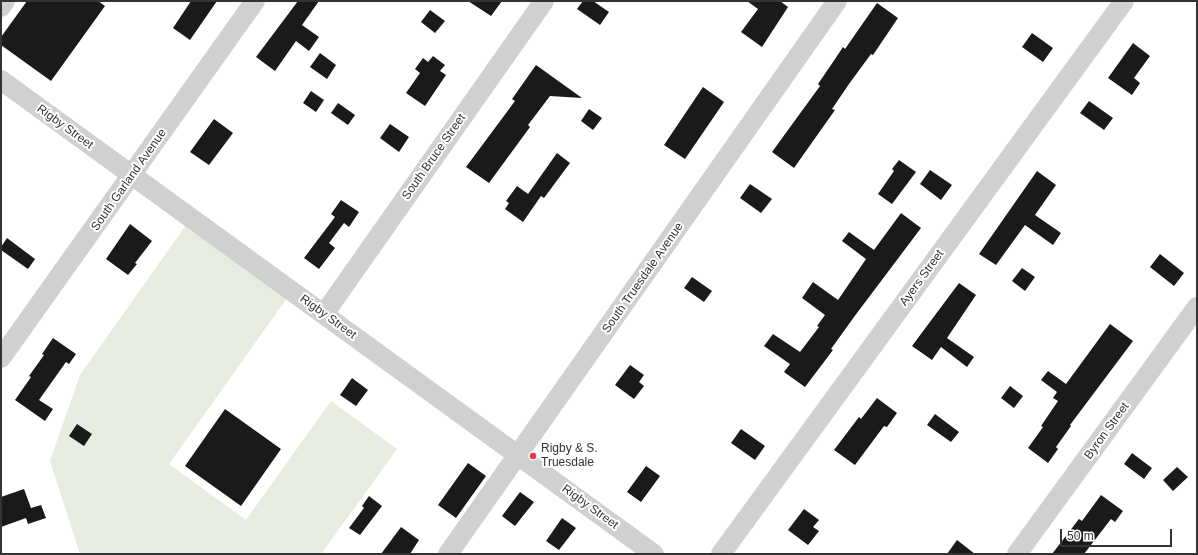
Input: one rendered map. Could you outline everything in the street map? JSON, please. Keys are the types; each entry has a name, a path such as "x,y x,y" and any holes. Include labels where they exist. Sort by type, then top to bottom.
{"street":[{"path":"1,7 5,1"},
{"name":"South Garland Avenue","path":"1,358 255,1"},
{"name":"South Bruce Street","path":"324,314 544,1"},
{"name":"South Truesdale Avenue","path":"448,554 519,456 837,1"},
{"name":"Ayers Street","path":"721,554 1124,1"},
{"name":"Rigby Street","path":"1,80 654,554"},
{"name":"Byron Street","path":"1017,554 1197,307"}],"shaded area":[{"path":"191,218 292,291 169,464 246,520 331,401 397,449 321,554 80,554 50,461 80,375"}],"building":[{"path":"27,1 98,1 105,6 51,81 1,45 1,37"},
{"path":"191,1 217,1 190,40 173,28"},
{"path":"298,1 319,1 302,25 319,37 309,51 296,41 275,71 256,57"},
{"path":"468,1 502,1 491,16"},
{"path":"583,1 593,1 609,12 600,25 577,9"},
{"path":"747,1 780,1 788,7 762,47 741,32 758,9"},
{"path":"877,3 898,18 873,55 871,54 849,84 832,109 835,110 794,168 772,152 820,86 818,84 843,47 845,49"},
{"path":"430,10 445,21 435,33 421,22"},
{"path":"1032,33 1053,48 1043,62 1022,47"},
{"path":"1133,43 1150,56 1134,78 1140,83 1132,95 1108,78"},
{"path":"320,53 336,65 327,79 310,67"},
{"path":"433,56 445,65 440,71 446,75 425,106 406,93 420,73 415,69 423,58 428,62"},
{"path":"536,65 582,98 550,96 528,125 530,127 489,183 466,167 515,101 512,99"},
{"path":"703,87 724,102 685,159 664,145"},
{"path":"311,91 324,100 316,112 303,103"},
{"path":"1089,101 1113,118 1104,130 1080,113"},
{"path":"338,103 355,115 348,125 331,113"},
{"path":"589,109 602,118 593,130 581,121"},
{"path":"214,119 233,133 209,165 190,152"},
{"path":"390,124 409,137 399,152 380,138"},
{"path":"557,153 570,163 544,198 541,196 523,222 505,209 509,203 506,201 517,186 528,194"},
{"path":"899,160 916,172 892,204 878,194 894,171 892,169"},
{"path":"930,170 952,185 941,200 920,184"},
{"path":"1037,171 1056,185 1035,215 1061,233 1053,245 1025,225 996,265 979,254"},
{"path":"750,184 772,199 761,213 740,198"},
{"path":"341,200 359,212 349,227 344,223 329,243 335,248 319,269 304,258 335,217 331,214"},
{"path":"901,213 921,228 854,317 831,349 833,350 805,387 784,372 790,364 764,346 773,334 800,352 819,327 817,326 825,315 802,298 813,282 838,300 866,259 842,241 849,232 874,250"},
{"path":"130,224 152,241 135,263 137,264 128,275 106,259"},
{"path":"7,238 35,259 28,269 1,250 1,247"},
{"path":"1160,254 1184,273 1174,286 1150,267"},
{"path":"1022,268 1035,277 1025,291 1012,281"},
{"path":"692,277 712,291 704,302 684,288"},
{"path":"959,283 976,295 947,338 974,357 967,367 941,347 932,360 912,346"},
{"path":"1110,324 1133,341 1070,425 1071,426 1056,447 1058,449 1048,463 1028,448 1043,427 1041,426 1058,401 1053,398 1057,392 1041,380 1048,371 1066,384"},
{"path":"53,338 76,354 69,364 66,362 39,400 53,409 45,421 15,400 31,377 29,376 44,355 42,354"},
{"path":"630,365 644,375 639,382 644,386 634,399 615,385"},
{"path":"352,378 368,390 356,406 340,395"},
{"path":"1010,386 1023,396 1014,408 1001,398"},
{"path":"877,398 897,413 887,427 884,426 855,465 834,450 859,417 861,419"},
{"path":"225,409 281,449 241,506 185,466"},
{"path":"935,414 959,432 951,442 927,425"},
{"path":"77,424 92,434 84,446 69,436"},
{"path":"741,429 765,446 755,460 731,443"},
{"path":"1132,453 1152,468 1144,479 1124,464"},
{"path":"468,463 486,476 456,518 438,505"},
{"path":"646,466 660,476 641,502 627,492"},
{"path":"1177,467 1188,477 1173,491 1163,480"},
{"path":"24,489 31,508 41,505 46,518 28,524 26,518 1,527 1,497"},
{"path":"520,492 534,502 515,526 502,516"},
{"path":"1101,495 1123,511 1115,522 1111,519 1084,554 1052,554 1079,519 1082,521"},
{"path":"369,496 382,506 360,535 349,528 364,508 362,506"},
{"path":"804,509 819,520 813,527 819,531 808,545 788,530"},
{"path":"562,518 576,528 559,550 546,541"},
{"path":"401,527 419,540 410,554 381,554"},
{"path":"957,540 975,554 947,554"}],"place":[{"name":"Rigby & S. Truesdale","path":"533,456"}]}
